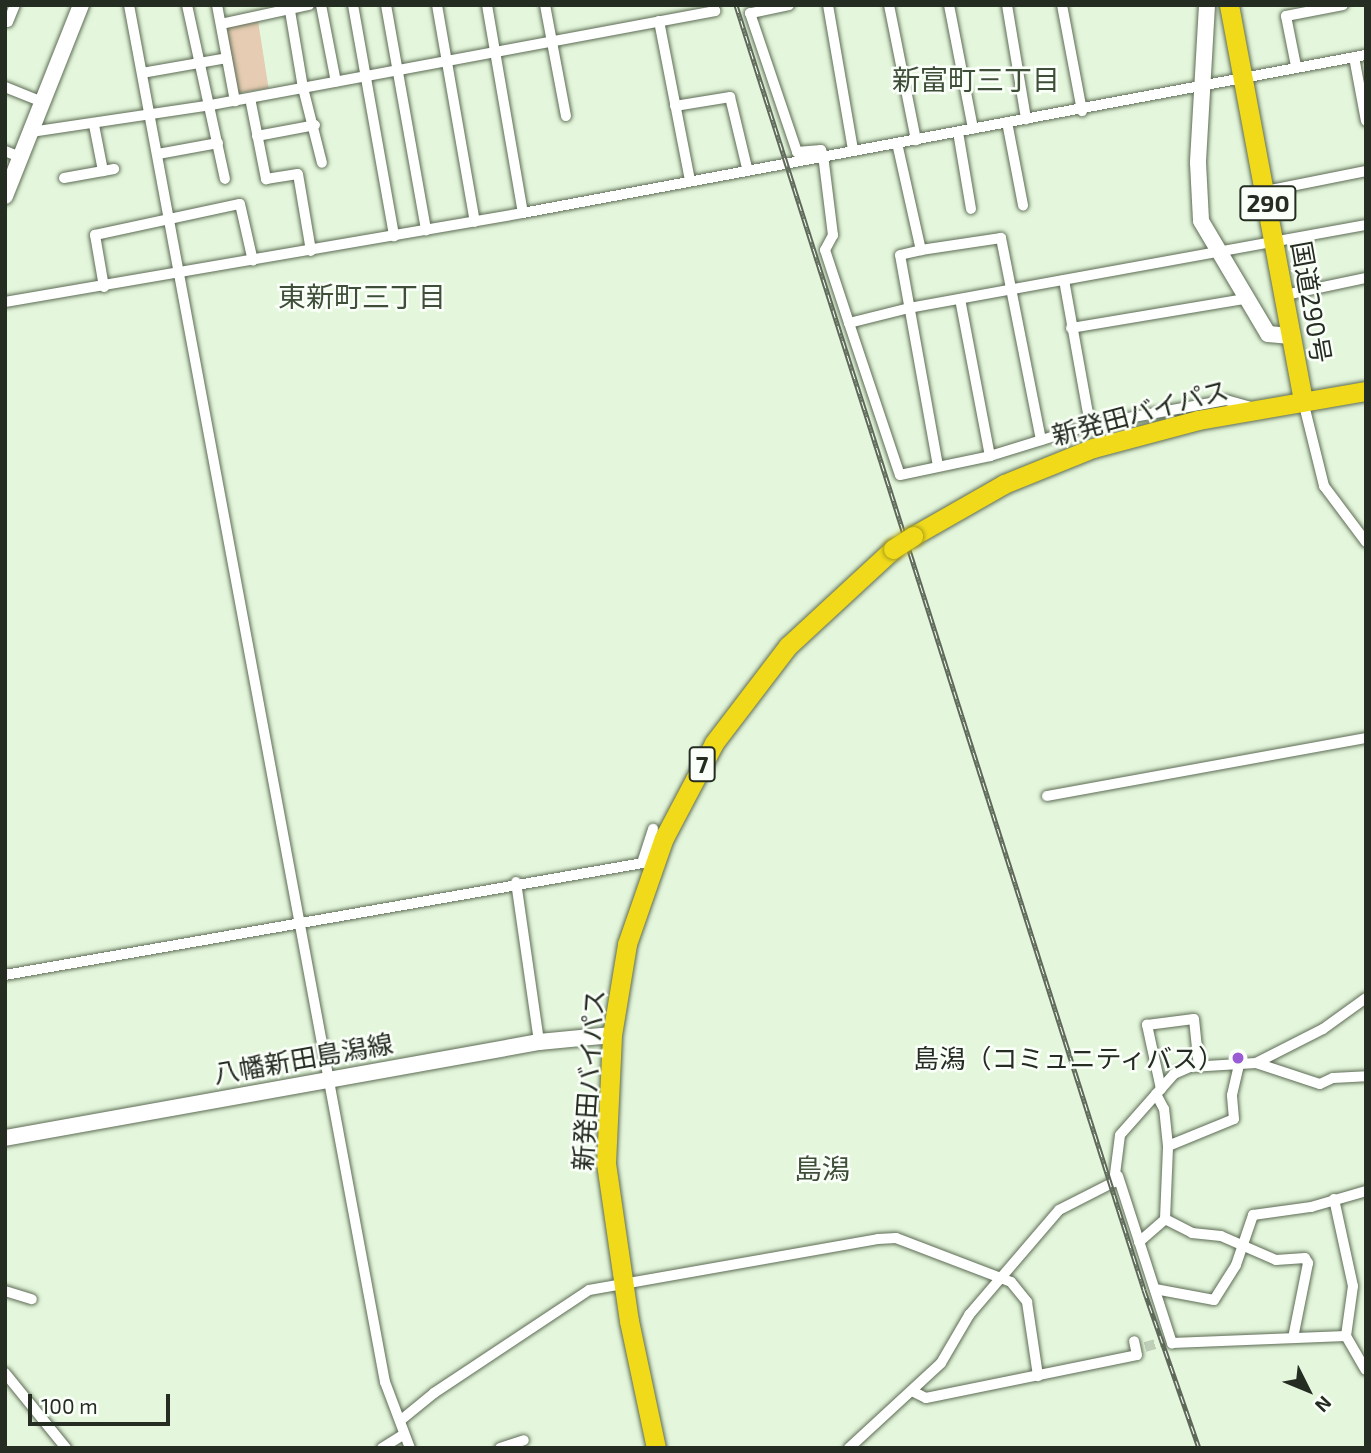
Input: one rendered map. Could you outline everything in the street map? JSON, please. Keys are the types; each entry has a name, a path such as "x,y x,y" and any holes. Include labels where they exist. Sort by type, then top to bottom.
{"highway":[{"name":"国道290号","path":"1229,5 1266,191 1303,401"},
{"name":"新発田バイパス","path":"656,1448 623,1284 606,1163 612,1035 627,944 648,862 695,776 755,686 809,624 893,549 1004,484 1093,448 1256,408 1366,391"}],"main road":[{"path":"5,196 13,154 31,132 82,5"},
{"path":"1207,5 1197,204 1219,254 1268,334 1291,336"},
{"name":"八幡新田島潟線","path":"5,1138 328,1077 539,1042 612,1035"}],"street":[{"path":"8,22 15,5"},
{"path":"130,5 385,1382 410,1448"},
{"path":"187,5 202,63 225,179"},
{"path":"218,5 235,101"},
{"path":"221,24 252,11 309,5"},
{"path":"321,5 336,82"},
{"path":"353,5 394,236"},
{"path":"386,5 426,230"},
{"path":"437,5 475,222"},
{"path":"487,5 523,213"},
{"path":"545,5 566,116"},
{"path":"31,132 150,117 715,11 713,5"},
{"path":"789,5 767,7 750,13 797,152 821,150 823,155 833,235 825,250 895,471 900,475 990,456 1090,425 1226,400 1256,408"},
{"path":"828,5 853,150"},
{"path":"889,5 916,140"},
{"path":"949,5 973,129"},
{"path":"1007,5 1026,119"},
{"path":"1062,5 1082,111"},
{"path":"1296,66 1286,16 1343,5"},
{"path":"289,7 303,88 315,125 322,163"},
{"path":"659,21 690,181"},
{"path":"5,302 475,222 747,168 1082,111 1202,88 1242,76 1360,56 1366,121"},
{"path":"142,73 227,58"},
{"path":"6,88 42,102"},
{"path":"675,106 730,97 747,168"},
{"path":"250,98 265,180 298,174 311,251"},
{"path":"1007,122 1023,205"},
{"path":"64,178 108,170 94,125"},
{"path":"257,136 315,125"},
{"path":"958,132 971,208"},
{"path":"158,154 218,143"},
{"path":"897,143 921,250"},
{"path":"1266,191 1366,172"},
{"path":"104,287 95,235 240,204 253,261"},
{"path":"849,323 909,307 1013,291 1366,225"},
{"path":"939,466 900,255 1001,238 1041,440"},
{"path":"1285,295 1366,278"},
{"path":"1064,280 1090,425"},
{"path":"960,299 990,456"},
{"path":"1071,328 1245,299"},
{"path":"1303,401 1324,486 1366,542"},
{"path":"1047,796 1366,738"},
{"path":"5,975 516,882 648,862 653,829"},
{"path":"516,882 539,1042"},
{"path":"1346,1336 1172,1343 1168,1340 1155,1289 1118,1176 1120,1135 1174,1074 1199,1067 1256,1063 1323,1029 1366,998"},
{"path":"1139,1242 1165,1219 1168,1146 1164,1109 1147,1025 1194,1019 1199,1067"},
{"path":"1256,1063 1320,1084 1333,1078 1366,1076"},
{"path":"1168,1146 1234,1119 1232,1095 1239,1065"},
{"path":"849,1448 914,1392 941,1363 969,1315 1059,1210 1118,1176"},
{"path":"1155,1289 1214,1300 1237,1265 1254,1215 1366,1191"},
{"path":"1334,1199 1353,1286 1346,1336 1366,1370"},
{"path":"1165,1219 1192,1233 1242,1244 1276,1260 1305,1258 1308,1263 1293,1338"},
{"path":"401,1420 433,1393 578,1296 623,1284 896,1238 1011,1282 1027,1303 1038,1376"},
{"path":"1353,1286 1366,1284"},
{"path":"5,1291 32,1300"},
{"path":"914,1392 926,1398 1038,1376 1137,1354 1139,1346"},
{"path":"5,1374 66,1448"},
{"path":"382,1448 404,1434"},
{"path":"499,1448 524,1440"}],"shaded area":[{"path":"258,21 269,88 237,93 226,26"}],"tunnel":[{"path":"1145,1347 1166,1341"}],"railway":[{"path":"736,5 1144,1290 1199,1448"}],"place":[{"name":"島潟（コミュニティバス）","path":"1238,1058"}],"district":[{"name":"新富町三丁目","path":"976,79"},
{"name":"東新町三丁目","path":"362,296"},
{"name":"島潟","path":"822,1168"}]}
